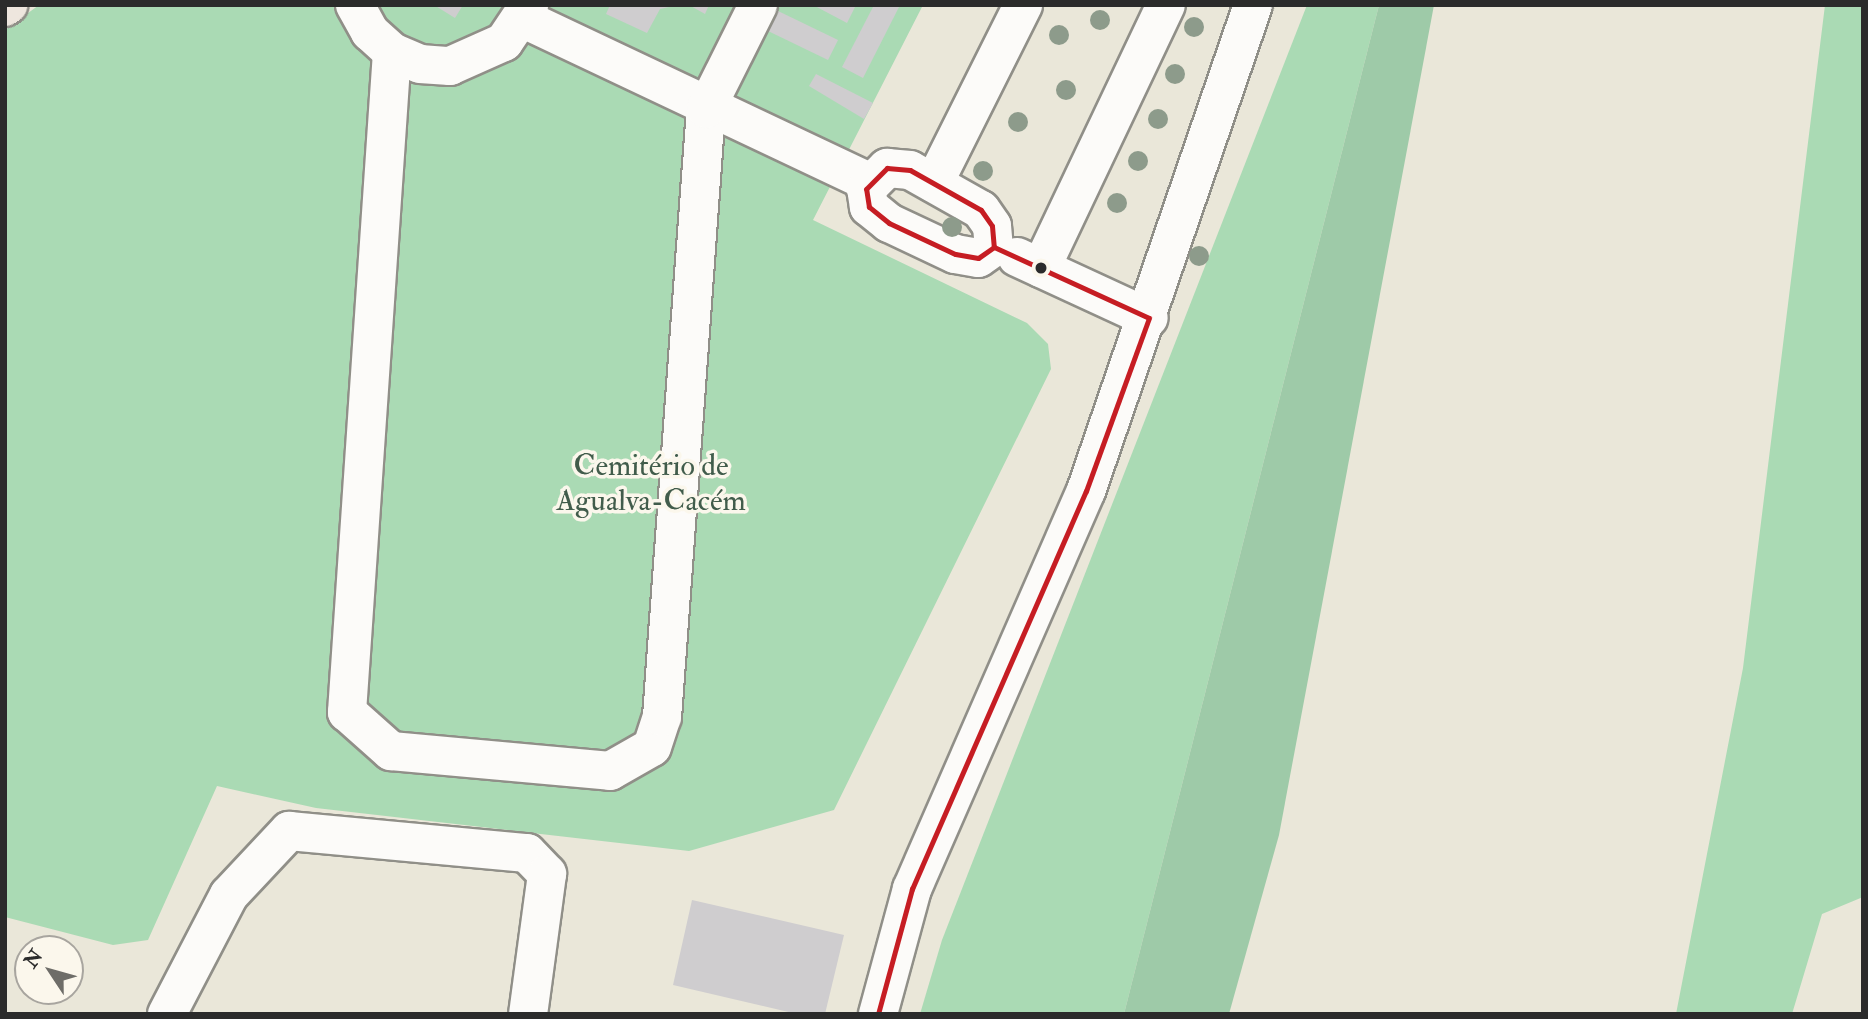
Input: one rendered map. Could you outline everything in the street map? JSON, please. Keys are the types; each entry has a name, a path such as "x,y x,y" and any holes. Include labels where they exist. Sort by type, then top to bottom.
{"street":[{"path":"355,5 370,32 392,52 420,64 450,66 479,59 526,12 706,109 855,175 887,169 934,183 981,210 992,226 994,247"},
{"path":"392,52 347,712 391,751 610,771 652,747 662,717 706,109 758,5"},
{"path":"934,183 1023,5"},
{"path":"1041,268 1166,5"},
{"path":"878,1014 912,889 1086,491 1149,318 1253,5"},
{"path":"855,175 869,207 889,223 955,254 978,258 994,247"},
{"path":"994,247 1149,318"},
{"path":"167,1014 229,895 289,831 527,853 547,874 528,1014"}],"green space":[{"name":"Cemitério de Agualva-Cacém","path":"39,5 923,5 813,220 1027,323 1048,344 1051,369 834,810 689,851 316,808 217,786 148,940 113,945 84,937 84,935 74,935 5,917 5,30"},
{"path":"1307,5 1379,5 1124,1014 920,1014 942,940"},
{"path":"1379,5 1434,5 1279,835 1229,1014 1124,1014"},
{"path":"1825,5 1863,5 1863,897 1822,914 1792,1014 1676,1014 1743,668"}],"building":[{"path":"434,5 463,5 455,18"},
{"path":"610,5 678,5 660,9 647,33 606,14"},
{"path":"689,5 709,5 705,14"},
{"path":"813,5 856,5 847,23"},
{"path":"874,5 900,5 863,78 842,67"},
{"path":"776,10 838,40 828,60 766,30"},
{"path":"816,74 873,103 864,119 809,86"},
{"path":"692,900 844,935 825,1014 797,1014 673,985"}],"transit line":[{"path":"887,168 910,170 981,210 992,226 994,247 978,258 955,254 889,223 869,207 866,189 887,168"},
{"path":"994,247 1149,318"},
{"path":"878,1014 912,889 1086,491 1149,318"}]}
